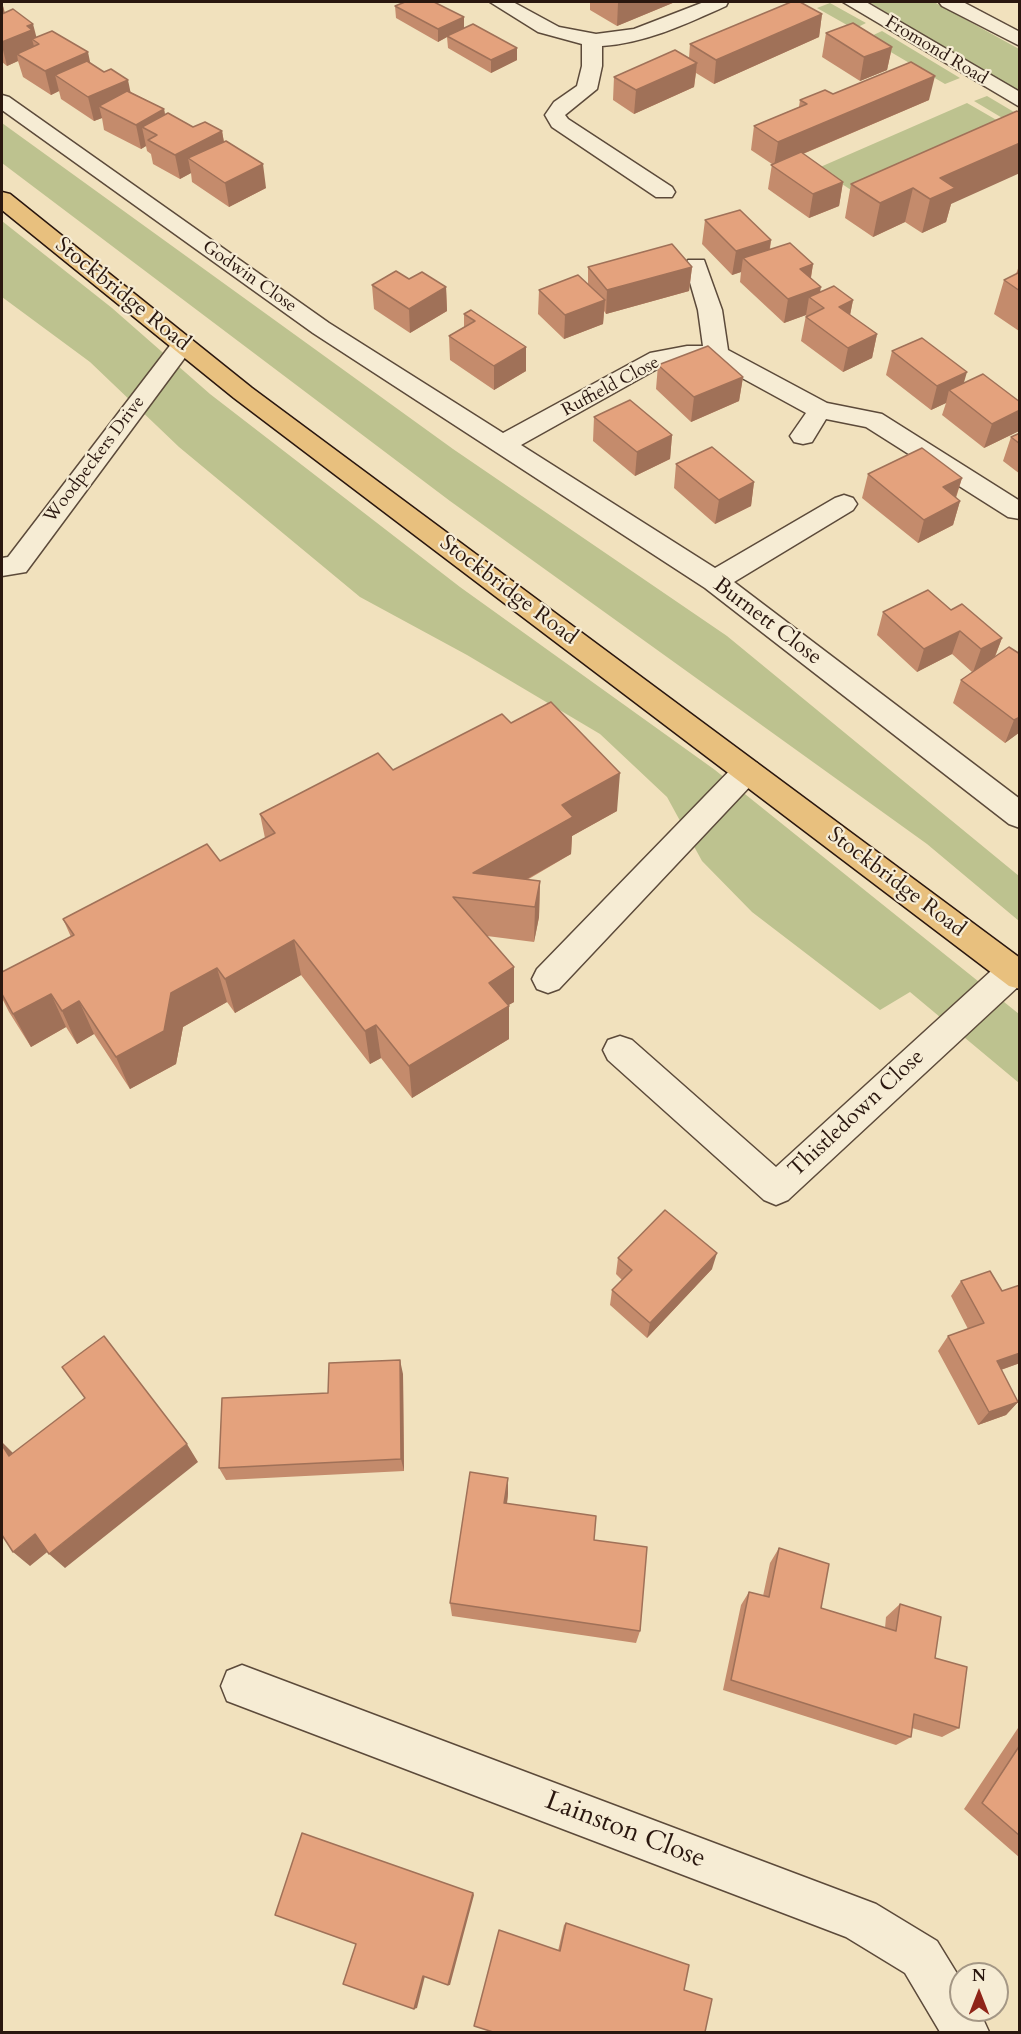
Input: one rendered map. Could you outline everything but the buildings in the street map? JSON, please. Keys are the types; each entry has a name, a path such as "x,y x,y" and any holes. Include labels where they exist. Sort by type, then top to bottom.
{"main road":[{"name":"Stockbridge Road","path":"2,199 243,393 1016,973"}],"street":[{"path":"500,2 552,31 592,42 626,39 719,2"},
{"name":"Fromond Road","path":"853,2 1020,101"},
{"path":"948,2 1020,40"},
{"path":"592,42 592,66 587,88 561,106 555,115 559,123 664,192"},
{"name":"Godwin Close","path":"2,101 321,328 502,444"},
{"path":"696,265 710,310 716,354"},
{"name":"Woodpeckers Drive","path":"2,567 16,565 183,344"},
{"name":"Ruffield Close","path":"502,444 659,358 687,353 716,354 820,410 873,420 1017,511"},
{"path":"804,436 820,410"},
{"name":"Burnett Close","path":"502,444 715,581 1020,816"},
{"path":"715,581 844,504"},
{"path":"548,979 747,771"},
{"name":"Thistledown Close","path":"620,1050 776,1189 1016,973"},
{"name":"Lainston Close","path":"242,1686 860,1920 921,1958 966,2032"}],"green space":[{"path":"869,2 934,2 1019,49 1019,93"},
{"path":"830,3 866,23 854,29 817,8"},
{"path":"882,31 960,78 945,84 867,38"},
{"path":"987,96 1019,115 1019,128 974,101"},
{"path":"967,103 1007,126 857,194 818,168"},
{"path":"2,123 453,449 727,636 1019,876 1019,921 927,844 450,501 2,163"},
{"path":"2,221 112,308 210,394 460,587 715,770 1019,1014 1019,1083 910,992 880,1010 752,912 702,861 667,797 600,734 467,655 360,597 179,447 90,362 2,297"}]}
